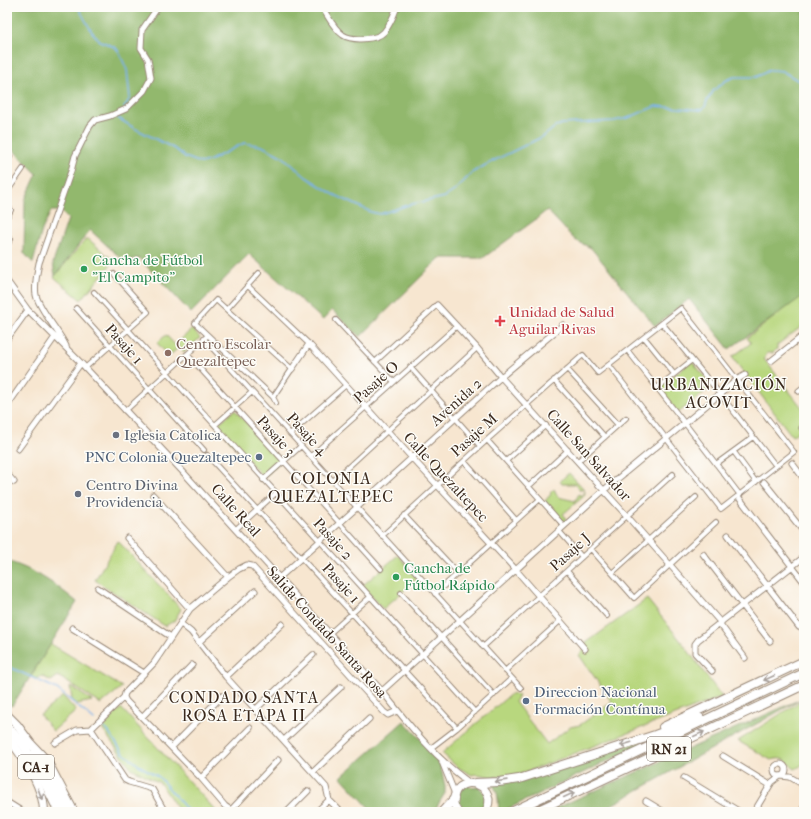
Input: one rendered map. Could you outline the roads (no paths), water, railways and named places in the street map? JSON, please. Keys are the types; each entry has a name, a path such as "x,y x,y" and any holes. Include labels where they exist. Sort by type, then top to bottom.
{"main road":[{"path":"639,740 666,725 804,661"},
{"name":"RN 21","path":"511,812 804,673"},
{"name":"RN 21","path":"534,812 804,685"},
{"path":"442,812 461,786 473,783 499,782 519,779 729,709"},
{"path":"7,715 47,761 74,812"},
{"name":"CA-1","path":"7,727 30,756 59,812"},
{"path":"7,736 31,772 41,795 44,812"},
{"name":"CA-1","path":"31,744 39,756 66,812"},
{"path":"473,783 484,788 488,797 490,812"},
{"path":"454,797 454,804 458,812"},
{"path":"485,812 489,802"}],"street":[{"path":"67,349 62,337 42,307 36,295 36,278 39,264 75,156 83,137 95,120 110,116 126,109 144,91 151,78 148,59 141,48 142,30 158,7"},
{"path":"322,7 333,24 343,35 352,39 365,39 383,33 395,15 397,7"},
{"path":"7,161 10,157"},
{"path":"7,192 23,169"},
{"path":"7,217 11,210"},
{"path":"7,245 11,239"},
{"path":"227,309 259,273"},
{"path":"85,368 148,312 114,274"},
{"name":"Calle Real","path":"7,281 28,310 67,349 236,529 382,691 441,760 453,771 473,783"},
{"path":"248,286 309,344 273,397"},
{"name":"Pasaje 2","path":"94,292 475,712"},
{"path":"276,403 273,397 195,323 216,300 292,369"},
{"path":"375,362 437,305"},
{"name":"Calle San Salvador","path":"437,305 670,564 720,623 745,658"},
{"name":"Pasaje 1","path":"76,308 204,450"},
{"path":"681,308 794,452 756,482 740,497 721,509 609,365 644,337 681,308"},
{"path":"7,340 28,310"},
{"path":"336,320 394,382"},
{"path":"662,323 776,466"},
{"name":"Avenida 2","path":"280,578 501,377 562,325"},
{"name":"Pasaje O","path":"311,456 457,326"},
{"path":"125,411 208,335"},
{"path":"771,361 804,335"},
{"path":"7,406 55,337"},
{"path":"644,337 674,374"},
{"name":"Pasaje 4","path":"204,338 521,688"},
{"name":"Calle Quezaltepec","path":"309,344 437,486 516,570 585,649"},
{"path":"333,481 477,348"},
{"path":"628,350 716,464 804,582"},
{"name":"Pasaje 3","path":"186,354 381,569"},
{"name":"Pasaje M","path":"382,536 486,440 583,354 598,373 609,365"},
{"path":"657,388 692,360"},
{"path":"18,449 81,364"},
{"path":"410,367 480,446"},
{"path":"567,369 618,425"},
{"path":"382,691 604,490 684,422 745,375"},
{"path":"554,380 605,437"},
{"path":"290,434 346,385"},
{"path":"799,391 804,387"},
{"path":"215,425 252,392"},
{"path":"578,461 626,418"},
{"path":"506,461 546,425"},
{"path":"716,464 753,437"},
{"path":"486,440 564,526"},
{"path":"264,480 301,446"},
{"path":"528,486 568,450"},
{"path":"734,452 756,482"},
{"name":"Pasaje 1","path":"208,455 457,728"},
{"path":"464,461 516,520"},
{"path":"792,464 804,479"},
{"path":"7,474 14,482"},
{"name":"Pasaje J","path":"484,647 673,474"},
{"path":"764,482 804,532"},
{"path":"236,529 276,493"},
{"path":"55,743 77,730 91,729 124,697 154,663 190,609 228,576 153,495"},
{"path":"612,573 696,497"},
{"path":"435,594 540,499"},
{"path":"404,515 458,573"},
{"path":"591,549 634,598 716,522"},
{"path":"559,530 582,557"},
{"path":"728,535 799,627"},
{"path":"127,538 190,609"},
{"path":"703,554 770,641"},
{"path":"712,671 697,657 695,644 698,640 804,557"},
{"name":"Salida Condado Santa Rosa","path":"228,576 247,565 252,566 379,708 388,715 398,711"},
{"path":"567,571 607,616"},
{"path":"98,588 171,637"},
{"path":"199,642 255,591"},
{"path":"401,593 494,695"},
{"path":"330,633 370,597"},
{"path":"505,671 560,621"},
{"path":"181,624 191,632 226,677 326,787 329,800 341,812"},
{"path":"226,677 282,624"},
{"path":"72,628 144,673"},
{"path":"256,709 313,654"},
{"path":"142,717 192,665"},
{"path":"431,748 457,728 512,678"},
{"path":"284,740 341,687"},
{"path":"172,747 222,696"},
{"path":"124,697 126,701 201,778 225,806 232,811 278,760"},
{"path":"313,772 369,719"},
{"path":"201,778 250,728"},
{"path":"91,729 125,780 152,789 165,812"},
{"path":"723,756 771,783"},
{"name":"Calle Real","path":"441,760 454,797"},
{"path":"754,812 771,783 775,766 778,764 784,765 787,774 790,777"},
{"path":"771,783 785,774 786,770"},
{"path":"774,772 776,775 790,777 804,785"},
{"path":"684,778 740,812"},
{"path":"287,812 308,791"},
{"path":"316,812 329,800"},
{"path":"646,801 664,812"},
{"path":"7,802 22,812"},
{"path":"801,812 804,807"}],"waterway":[{"path":"78,7 92,32 99,40 116,48 119,52 127,70 130,98 124,108"},
{"path":"118,114 118,118 134,128 175,149 185,157 201,163 211,160 244,143 262,146 283,157 306,177 333,194 371,212 380,214 408,205 445,197 454,191 473,172 544,136 555,127 562,124 614,121 628,118 656,106 701,110 705,107 714,90 725,81 734,77 756,77 770,70 782,71 804,84"},
{"path":"7,666 57,689 94,720"},
{"path":"101,725 108,731 123,753 140,766 159,777 189,812"}],"place":[{"name":"Cancha de Fútbol \"El Campito\"","path":"84,269"},
{"name":"Unidad de Salud Aguilar Rivas","path":"500,321"},
{"name":"Centro Escolar Quezaltepec","path":"168,353"},
{"name":"Iglesia Catolica","path":"116,435"},
{"name":"PNC Colonia Quezaltepec","path":"259,457"},
{"name":"Centro Divina Providencia","path":"78,494"},
{"name":"Cancha de Fútbol Rápido","path":"396,577"},
{"name":"Direccion Nacional Formación Contínua","path":"526,701"}],"district":[{"name":"URBANIZACIÓN ACOVIT","path":"719,393"},
{"name":"COLONIA QUEZALTEPEC","path":"331,487"},
{"name":"CONDADO SANTA ROSA ETAPA II","path":"244,706"}]}
